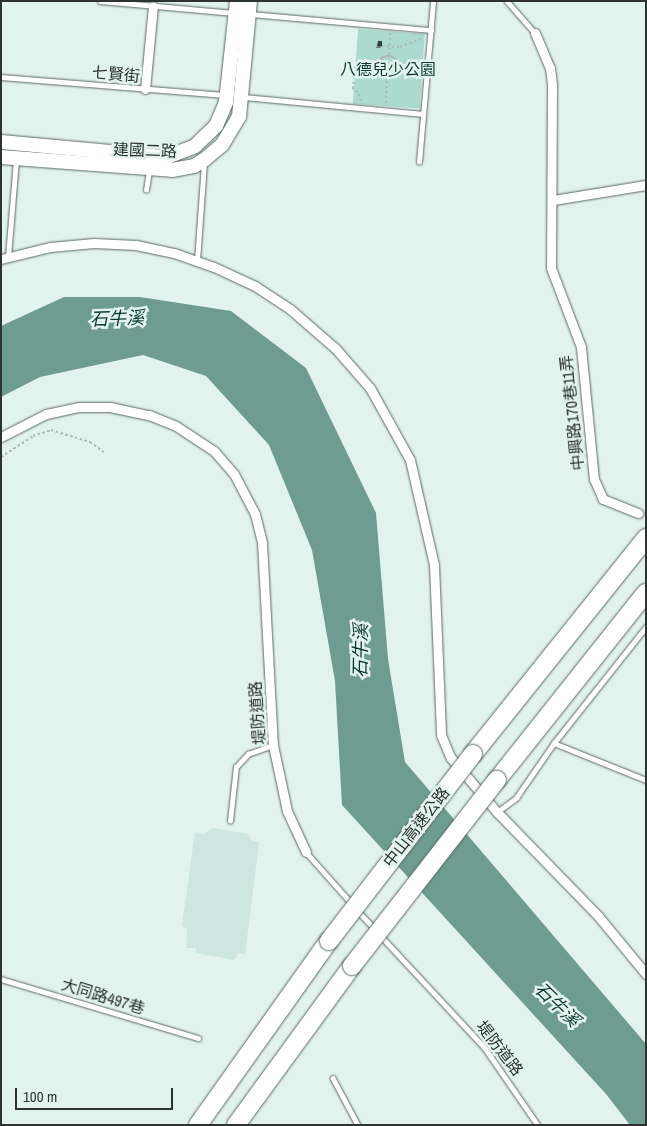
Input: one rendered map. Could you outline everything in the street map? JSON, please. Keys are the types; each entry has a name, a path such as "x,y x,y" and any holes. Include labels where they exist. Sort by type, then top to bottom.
{"highway":[{"name":"中山高速公路","path":"198,1125 329,941 473,754 646,538"},
{"path":"236,1125 352,966 646,593"}],"street":[{"path":"145,89 153,6"},
{"name":"建國二路","path":"1,142 147,156 177,155 195,146 210,134 220,118 228,96 243,7"},
{"name":"建國二路","path":"1,157 149,169 183,169 204,160 232,130 239,117 243,97 243,7"},
{"name":"中興路170巷11弄","path":"535,33 548,62 552,85 553,200 551,268 581,346 597,490 603,499 638,513"},
{"path":"553,200 646,185"},
{"path":"5,258 50,247 115,243 136,245 197,261 255,286 319,333 370,388 398,435 416,485 434,565 441,735 451,758 497,812 599,917 646,974"},
{"name":"堤防道路","path":"1,437 46,414 79,408 110,407 149,415 176,426 202,442 224,462 249,500 262,543 273,745 287,811 306,852"}],"lane":[{"path":"100,1 153,6 243,7 431,30"},
{"path":"419,162 433,1"},
{"name":"中興路170巷11弄","path":"507,1 535,33"},
{"name":"七賢街","path":"1,76 228,96"},
{"path":"243,97 385,108 422,114"},
{"path":"5,258 16,158"},
{"path":"197,261 204,160"},
{"path":"146,190 149,169"},
{"path":"497,812 516,798 554,743 646,627"},
{"path":"554,743 646,780"},
{"path":"230,821 236,767 248,754 273,745"},
{"name":"堤防道路","path":"306,852 485,1048 538,1125"},
{"name":"大同路497巷","path":"1,979 198,1038"},
{"path":"333,1078 358,1125"}],"path":[{"path":"389,55 391,26"},
{"path":"382,46 400,47 421,39"},
{"path":"377,105 385,108 388,78 398,71 397,61 386,56 378,66 379,73 388,78"},
{"path":"361,104 360,95 353,88 355,64 378,66"},
{"path":"400,67 426,69"},
{"path":"1,457 33,436 51,430 90,442 104,452"}],"shaded area":[{"path":"212,828 248,834 252,841 259,842 245,954 238,953 234,960 197,953 195,948 186,948 187,929 182,926 195,832 204,834"}],"green space":[{"name":"八德兒少公園","path":"358,29 425,34 420,108 353,104"}],"water":[{"name":"石牛溪","path":"64,297 140,297 231,311 306,368 376,513 388,659 405,762 646,1044 646,1125 630,1125 606,1094 342,805 335,681 312,550 269,445 206,376 143,355 40,377 1,397 1,326"}],"building":[{"path":"378,41 382,41 382,46 377,46"}]}
